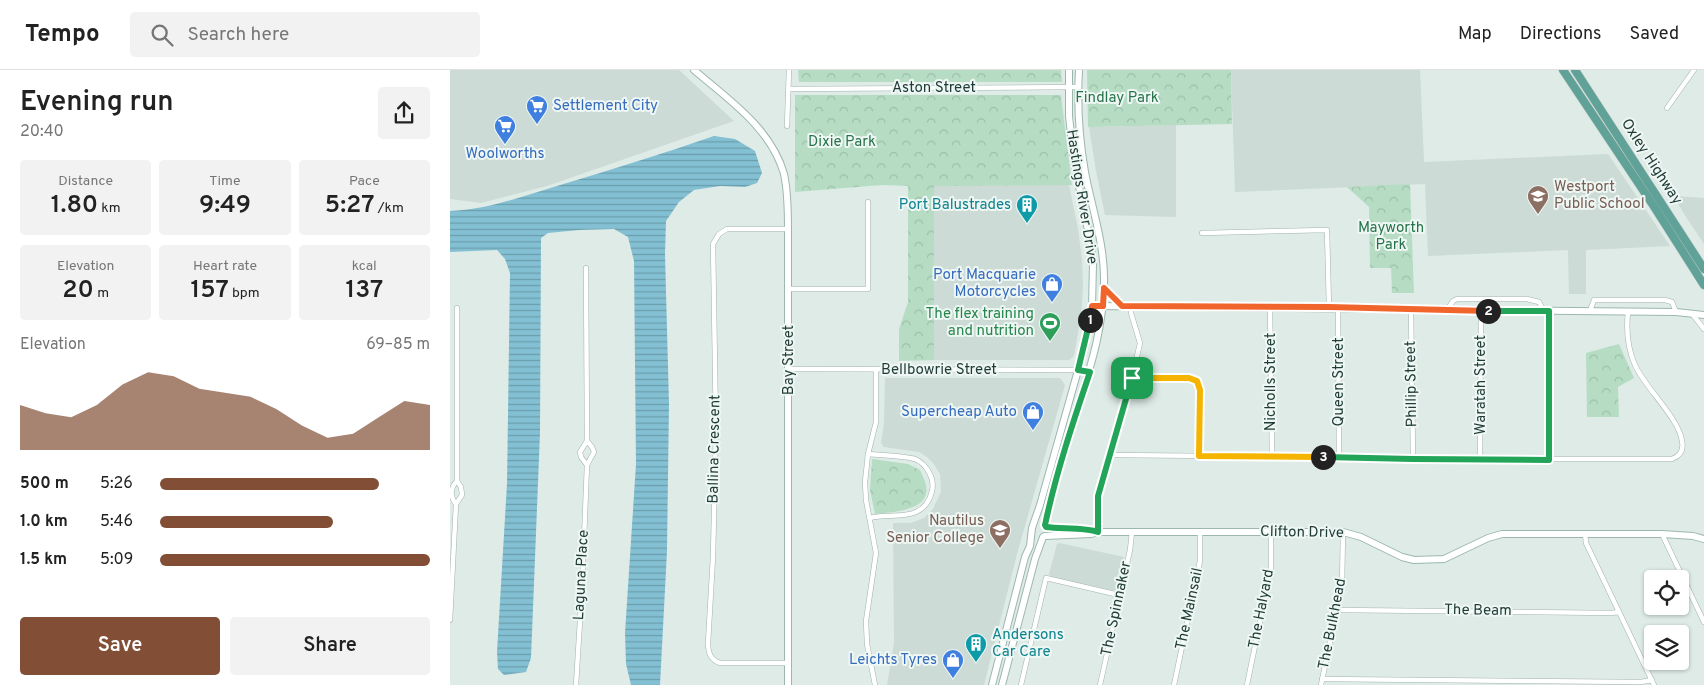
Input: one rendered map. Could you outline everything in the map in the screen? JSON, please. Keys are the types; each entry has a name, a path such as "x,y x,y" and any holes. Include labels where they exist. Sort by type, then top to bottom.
{"main road":[{"name":"Oxley Highway","path":"1563,70 1644,190 1704,285"},
{"name":"Oxley Highway","path":"1575,70 1704,268"}],"street":[{"name":"Bay Street","path":"694,70 750,119 772,146 784,175 788,229 788,685"},
{"path":"788,126 789,70"},
{"name":"Hastings River Drive","path":"1033,526 1084,349 1092,306 1090,240 1074,162 1069,116 1069,70"},
{"name":"Hastings River Drive","path":"1046,526 1098,342 1103,306 1104,288 1101,242 1082,146 1078,87 1079,70"},
{"path":"1667,108 1694,70"},
{"name":"Aston Street","path":"789,89 1078,87"},
{"path":"788,289 868,290 868,202"},
{"name":"Ballina Crescent","path":"788,229 727,229 718,234 714,244 716,427 713,549 708,643 710,656 716,662 788,664"},
{"path":"1202,233 1327,230 1329,307"},
{"name":"Laguna Place","path":"586,268 587,441 580,452 587,465"},
{"path":"1104,288 1122,306"},
{"path":"1447,310 1451,303 1457,299 1527,299 1539,302 1547,311 1549,460"},
{"path":"1590,311 1594,300 1670,300 1674,304 1676,312"},
{"path":"1092,306 1338,307 1481,311 1676,312 1701,315 1704,329"},
{"path":"1098,532 1098,496 1132,378 1140,343 1131,313 1131,306"},
{"name":"Nicholls Street","path":"1270,307 1272,457"},
{"name":"Queen Street","path":"1338,307 1339,457"},
{"path":"450,620 456,504 462,495 461,487 457,481 457,308"},
{"name":"Phillip Street","path":"1411,309 1413,459"},
{"name":"Waratah Street","path":"1480,460 1481,311"},
{"path":"1109,456 1480,460 1664,460 1678,456 1682,450 1682,441 1676,424 1636,368 1628,349 1626,332 1628,312"},
{"name":"Bellbowrie Street","path":"789,369 1078,370 1090,372"},
{"path":"875,685 867,644 866,621 876,553 866,500 865,482 868,454 876,422 876,370"},
{"path":"1132,378 1189,378 1197,381 1200,390 1199,456"},
{"name":"Laguna Place","path":"576,685 587,465 594,452 587,441"},
{"path":"868,454 915,460 926,467 933,485 925,506 916,512 880,515 870,518"},
{"path":"456,504 450,490 457,481"},
{"path":"992,685 1033,526 1040,523 1046,526 1047,530 1035,559 1002,685"},
{"name":"Clifton Drive","path":"1046,526 1065,529 1091,529 1098,532"},
{"name":"Clifton Drive","path":"1044,537 1098,532 1343,532 1361,537 1402,557 1414,560 1444,559 1488,538 1502,534 1662,534 1693,536 1704,539"},
{"name":"The Spinnaker","path":"1100,685 1130,550 1132,532"},
{"name":"The Mainsail","path":"1174,685 1200,561 1200,532"},
{"name":"The Halyard","path":"1246,685 1271,568 1271,532"},
{"name":"The Bulkhead","path":"1321,685 1342,585 1343,532"},
{"path":"1032,534 1036,538 1044,537"},
{"path":"1322,679 1653,682 1586,543 1585,534"},
{"path":"1662,534 1704,622"},
{"path":"1020,685 1046,578 1120,594"},
{"name":"The Beam","path":"1338,610 1619,612"}],"shaded area":[{"path":"450,70 679,70 734,121 547,186 481,203 450,199"},
{"path":"1231,70 1420,70 1424,162 1608,154 1670,246 1586,250 1586,294 1569,294 1568,250 1428,256 1425,184 1235,192"},
{"path":"1176,125 1176,217 1105,215 1089,127"},
{"path":"934,185 1069,185 1078,229 1083,287 1081,316 1074,356 1069,360 934,360"},
{"path":"1673,196 1704,198 1704,244 1688,220"},
{"path":"885,378 1060,378 1065,385 1017,554 984,685 887,685 894,643 893,523 911,523 924,518 933,509 941,492 940,474 927,457 919,452 884,447 881,443 884,424"},
{"path":"1057,544 1124,557 1117,590 1051,577 1049,574"}],"green space":[{"path":"798,70 1061,70 1062,82 799,82"},
{"name":"Findlay Park","path":"1087,70 1231,70 1232,124 1088,127"},
{"name":"Dixie Park","path":"795,95 1061,95 1072,185 934,186 934,360 899,361 899,329 908,302 908,186 882,185 795,192"},
{"name":"Mayworth Park","path":"1410,184 1414,293 1392,293 1391,268 1370,268 1369,207 1347,187"},
{"path":"1619,344 1634,378 1618,387 1619,417 1587,417 1586,353"},
{"path":"872,459 908,464 920,470 926,485 926,494 923,500 917,505 900,511 875,514 870,490"}],"water":[{"path":"714,136 735,139 755,151 762,173 757,183 745,187 720,186 694,190 679,202 666,221 665,254 669,404 667,551 660,685 631,685 626,664 625,633 636,464 634,261 628,237 614,229 548,233 541,238 540,433 531,658 526,672 504,675 498,669 497,652 507,484 510,273 505,259 497,250 450,252 450,211 478,208 505,202"}],"place":[{"name":"Settlement City","path":"537,125"},
{"name":"Woolworths","path":"505,145"},
{"name":"Westport Public School","path":"1538,215"},
{"name":"Port Balustrades","path":"1027,224"},
{"name":"Port Macquarie Motorcycles","path":"1052,303"},
{"name":"The flex training and nutrition","path":"1050,342"},
{"name":"Supercheap Auto","path":"1033,431"},
{"name":"Nautilus Senior College","path":"1000,549"},
{"name":"Andersons Car Care","path":"976,663"},
{"name":"Leichts Tyres","path":"953,679"}],"route":[{"path":"1104,288 1122,306 1549,311 1549,460 1199,456 1200,390 1197,381 1189,378 1132,378 1098,496 1098,532 1091,529 1046,527 1049,508 1090,372 1078,370 1092,306 1103,306 1104,288"}]}
